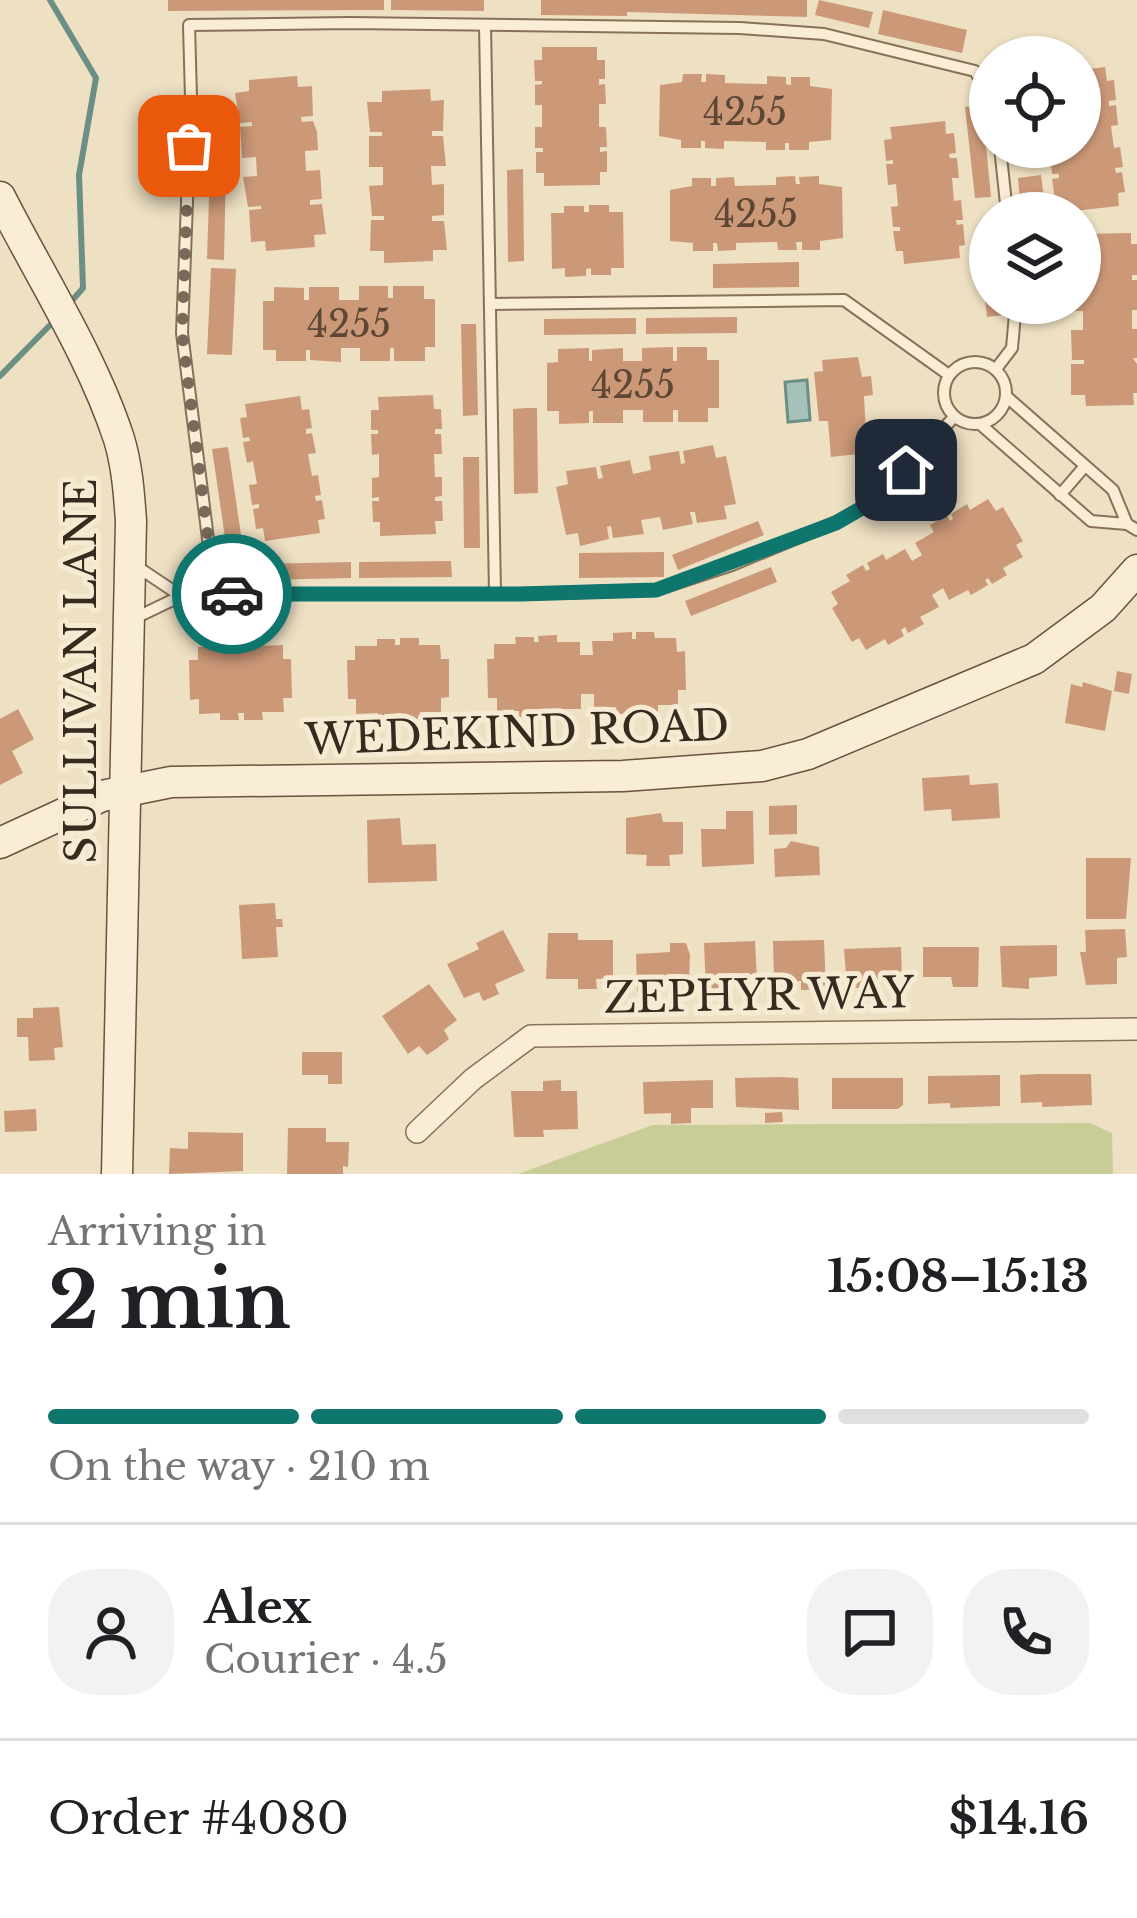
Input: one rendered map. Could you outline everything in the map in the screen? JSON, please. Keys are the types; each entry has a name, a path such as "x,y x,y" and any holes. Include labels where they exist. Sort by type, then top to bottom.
{"street":[{"name":"SULLIVAN LANE","path":"0,199 97,384 128,478 117,1174"},
{"name":"WEDEKIND ROAD","path":"0,843 80,804 171,782 623,776 762,766 808,754 1034,659 1103,608 1137,570"},
{"name":"ZEPHYR WAY","path":"417,1132 473,1079 531,1036 1137,1029"}],"lane":[{"path":"215,594 182,333 189,25 740,28 824,34 969,70"},
{"path":"485,25 495,594"},
{"path":"490,304 844,300 949,375"},
{"path":"996,369 1012,348 1014,324"},
{"path":"966,362 996,369 1005,382 1007,397 1000,412 980,424 954,417 944,401 949,375 966,362"},
{"path":"1007,397 1112,490 1132,527"},
{"path":"128,621 181,596 215,594 656,590 836,523 881,497 954,417"},
{"path":"980,424 1091,521 1132,527"},
{"path":"1060,495 1085,466"},
{"path":"130,561 181,596"}],"green space":[{"path":"1090,1123 1112,1133 1113,1174 518,1174 653,1125"}],"water":[{"path":"807,380 810,420 788,422 785,382"}],"building":[{"path":"168,0 384,0 384,10 168,11"},
{"path":"391,0 484,0 484,11 391,10"},
{"path":"541,0 807,0 807,17 627,12 627,16 541,15"},
{"path":"819,0 873,12 869,28 815,15"},
{"path":"883,10 967,30 962,53 878,34"},
{"path":"542,47 597,47 597,60 605,60 605,79 599,79 599,85 605,84 606,104 599,104 599,127 606,127 607,147 600,147 600,152 607,151 607,172 600,172 600,185 544,186 544,173 536,173 536,152 543,148 535,148 542,105 535,105 535,85 542,81 535,81 534,60 542,60"},
{"path":"1101,67 1105,67 1107,81 1114,80 1116,100 1109,101 1109,106 1116,105 1118,125 1111,126 1123,167 1115,168 1116,173 1122,172 1125,192 1118,193 1119,206 1101,208 1101,192 1054,192 1052,179 1059,174 1052,174 1051,168 1101,168"},
{"path":"683,74 702,74 701,82 706,82 706,74 725,75 725,83 767,84 767,76 786,77 786,84 791,85 791,77 810,77 810,86 832,89 831,140 809,142 809,150 789,150 789,143 785,150 766,150 766,142 724,141 724,149 705,148 705,141 701,148 681,148 681,140 659,136 660,85 682,82"},
{"path":"297,76 298,87 312,86 313,116 301,117 302,122 313,121 318,150 305,151 306,171 320,170 322,199 310,200 310,205 322,204 326,234 314,235 315,247 266,251 265,241 251,242 249,210 261,206 248,207 243,177 257,176 256,157 242,158 240,127 252,126 252,122 240,123 235,93 249,91 249,80"},
{"path":"430,89 431,101 444,100 443,131 432,131 432,136 443,136 446,166 431,166 432,185 444,184 444,215 432,216 432,221 444,221 447,250 433,250 433,261 384,263 384,251 370,251 371,220 384,220 384,216 372,216 369,186 383,185 383,167 369,167 369,136 382,136 382,132 370,132 367,102 382,102 382,91"},
{"path":"945,121 946,134 954,133 956,153 949,154 957,158 954,201 961,200 963,220 956,220 957,225 963,224 965,245 959,246 960,258 904,264 903,251 896,251 893,231 900,227 893,227 891,207 898,206 896,184 888,185 886,164 893,160 886,161 884,140 892,139 890,127"},
{"path":"210,166 226,167 224,260 207,259"},
{"path":"972,168 988,168 991,192 974,192"},
{"path":"523,169 524,261 508,262 507,170"},
{"path":"1041,175 1043,192 1019,192 1018,178"},
{"path":"795,176 796,184 800,184 799,177 819,176 819,184 842,187 843,238 820,241 820,250 802,250 802,242 796,242 797,250 778,250 777,242 736,243 736,250 718,251 713,243 713,251 693,251 693,243 670,241 670,190 692,186 692,178 711,178 711,186 716,186 716,178 734,177 735,186 776,185 776,177"},
{"path":"589,205 609,205 609,212 623,212 624,268 611,268 611,275 591,275 591,268 586,269 586,276 565,277 565,268 552,269 551,213 564,213 564,206 584,206 584,212 589,212"},
{"path":"1131,233 1131,244 1137,244 1137,275 1132,275 1137,280 1137,310 1132,310 1132,329 1137,329 1134,405 1086,406 1085,395 1071,395 1071,364 1084,364 1084,360 1072,360 1071,330 1101,324 1101,234"},
{"path":"799,262 799,287 713,288 713,264"},
{"path":"211,268 236,269 232,355 207,354"},
{"path":"359,286 388,286 388,298 393,298 393,286 424,286 424,299 435,299 435,347 425,347 425,361 394,361 394,348 390,348 390,361 360,361 360,348 341,348 341,362 310,360 310,350 306,350 306,361 276,361 276,350 263,350 263,301 274,301 274,287 304,288 304,300 309,300 309,287 339,287 339,300 359,300"},
{"path":"737,317 737,333 646,334 646,318"},
{"path":"636,318 636,334 544,335 544,319"},
{"path":"461,324 476,324 478,415 463,416"},
{"path":"673,347 673,361 677,361 677,347 707,347 707,360 719,360 719,408 708,408 708,422 678,422 678,410 673,410 673,422 643,422 643,410 623,410 623,423 593,423 593,411 589,411 589,423 559,424 559,411 547,411 547,363 558,362 558,349 589,348 592,361 592,350 623,348 623,361 642,361 642,348"},
{"path":"858,357 862,377 871,376 873,395 864,396 867,453 831,457 828,421 819,421 814,372 823,371 822,360"},
{"path":"433,395 434,409 441,409 442,429 435,429 435,434 441,434 442,454 434,454 435,477 442,477 442,496 435,501 442,501 443,521 435,521 436,534 380,536 380,522 373,522 372,501 379,497 372,498 372,478 379,477 379,454 372,455 371,434 378,430 371,430 371,410 379,410 378,397"},
{"path":"300,396 302,410 309,409 312,428 306,434 312,433 316,453 308,454 312,476 318,475 321,495 315,496 316,501 322,500 325,519 318,520 320,533 265,541 263,528 256,529 253,509 259,504 252,505 249,485 257,484 253,461 247,463 243,442 250,441 243,438 240,418 247,417 245,404"},
{"path":"537,408 538,493 514,494 513,409"},
{"path":"713,445 716,458 726,456 736,504 724,506 727,519 697,523 695,512 690,512 693,524 663,530 660,517 641,520 644,534 613,538 611,526 607,527 609,539 580,546 578,533 566,535 556,487 568,484 566,471 596,467 598,479 603,478 600,466 630,460 633,474 651,470 649,456 679,451 681,464 685,463 683,451"},
{"path":"228,447 244,555 228,558 212,449"},
{"path":"463,457 479,457 480,548 464,548"},
{"path":"988,499 996,511 1003,507 1023,541 1016,545 1023,557 1003,568 1007,575 992,584 988,578 988,585 971,595 968,590 949,600 943,588 932,595 939,607 920,617 924,624 908,633 905,627 901,630 904,636 888,645 885,639 866,650 859,638 852,642 832,608 838,604 831,592 850,581 846,575 863,565 866,571 870,569 867,563 883,554 886,560 905,549 912,561 922,555 915,543 934,532 930,525 947,515 950,521 951,514 967,504 970,510"},
{"path":"758,521 764,535 678,570 672,555"},
{"path":"664,552 664,577 579,578 579,553"},
{"path":"451,561 452,577 359,578 359,562"},
{"path":"351,562 351,578 259,580 259,564"},
{"path":"771,567 777,582 691,616 685,601"},
{"path":"632,632 632,639 636,632 676,638 677,652 685,651 686,690 678,690 678,705 658,705 658,713 639,713 639,707 634,707 634,714 617,714 616,707 594,708 594,694 581,694 581,709 560,709 560,717 542,717 542,711 537,711 537,717 519,717 519,711 497,711 497,698 488,698 487,659 494,659 494,644 516,644 515,637 534,637 539,642 538,636 557,635 557,642 580,642 580,655 593,655 592,641 613,641 613,633"},
{"path":"261,638 261,646 283,645 283,659 291,659 292,698 283,698 284,712 262,712 263,720 244,720 244,713 238,713 239,720 220,720 220,713 199,714 199,699 190,700 189,660 198,660 198,647 219,646 219,639 238,639 238,645 243,645 243,639"},
{"path":"400,638 419,638 419,645 440,645 441,659 449,659 449,697 441,698 441,712 420,712 420,720 401,720 401,713 396,713 396,720 378,720 378,713 356,714 356,699 348,699 347,660 355,660 355,646 377,646 377,639 395,639 395,645 400,645"},
{"path":"1117,671 1132,674 1129,694 1114,691"},
{"path":"1083,682 1112,691 1105,731 1065,723 1071,684 1082,687"},
{"path":"18,709 34,739 12,751 23,773 0,785 0,719"},
{"path":"969,775 970,785 998,783 1000,818 952,821 951,809 924,811 922,778"},
{"path":"797,805 797,834 769,835 769,806"},
{"path":"726,811 753,811 754,864 702,867 701,829 726,829"},
{"path":"661,813 663,822 683,822 683,854 669,855 670,866 646,866 647,855 626,854 626,818"},
{"path":"400,818 402,845 436,844 437,881 368,883 367,820"},
{"path":"791,841 819,847 820,875 775,877 774,849 786,848"},
{"path":"1086,858 1131,858 1126,919 1086,919"},
{"path":"275,903 276,919 282,919 283,927 276,927 278,957 242,959 239,905"},
{"path":"1125,929 1127,957 1117,958 1117,984 1086,985 1080,952 1086,952 1085,930"},
{"path":"503,930 525,971 495,984 499,994 483,1001 479,992 464,998 447,964 479,949 476,943"},
{"path":"548,933 578,933 578,940 613,940 613,978 596,979 597,989 578,989 578,979 546,979"},
{"path":"824,940 826,989 801,990 801,981 774,982 773,941"},
{"path":"755,941 757,981 730,982 730,990 706,991 704,943"},
{"path":"670,943 686,943 689,982 663,983 664,991 637,992 636,954 670,952"},
{"path":"1057,945 1057,976 1029,978 1029,989 1002,987 1000,946"},
{"path":"901,947 902,978 881,978 871,988 847,988 844,949"},
{"path":"923,947 979,947 978,987 953,987 951,977 923,977"},
{"path":"429,984 457,1020 444,1030 449,1039 436,1049 427,1055 419,1046 408,1054 382,1016"},
{"path":"59,1007 63,1047 54,1048 55,1060 29,1061 28,1037 17,1037 17,1018 33,1018 33,1008"},
{"path":"302,1052 342,1052 342,1084 328,1084 328,1075 302,1075"},
{"path":"1091,1074 1092,1105 1021,1103 1020,1075"},
{"path":"1000,1075 1000,1106 928,1104 928,1076"},
{"path":"735,1078 798,1078 799,1110 736,1107"},
{"path":"832,1078 903,1078 903,1105 898,1109 832,1109"},
{"path":"561,1080 561,1091 577,1091 578,1129 543,1130 544,1137 514,1137 511,1091 543,1091 543,1081"},
{"path":"713,1080 713,1108 691,1108 691,1123 671,1124 671,1113 644,1114 643,1082"},
{"path":"36,1109 37,1131 5,1132 4,1111"},
{"path":"782,1112 783,1122 765,1123 765,1113"},
{"path":"288,1128 326,1128 326,1142 349,1142 348,1167 343,1166 343,1174 287,1174"},
{"path":"188,1132 243,1133 243,1171 169,1174 170,1148 188,1149"}],"waterway":[{"path":"50,0 96,78 79,175 83,288 69,304"},
{"path":"0,376 56,319"}],"way so far":[{"path":"189,146 182,333 215,594 232,594"}],"route":[{"path":"232,594 656,590 836,523 881,497 906,470"}]}
